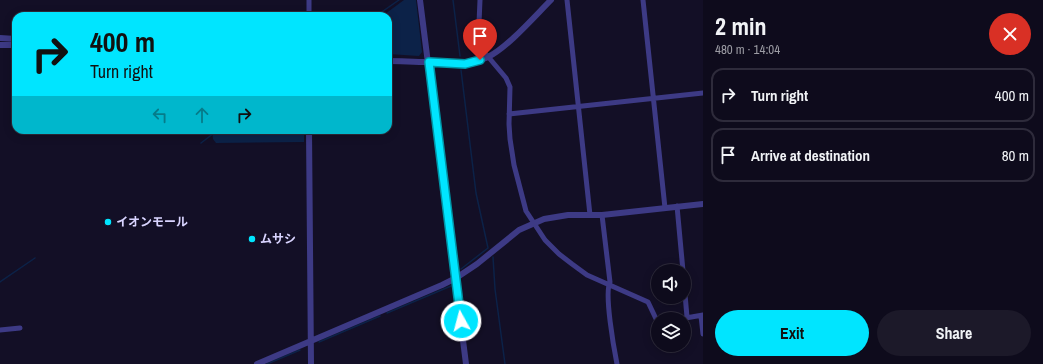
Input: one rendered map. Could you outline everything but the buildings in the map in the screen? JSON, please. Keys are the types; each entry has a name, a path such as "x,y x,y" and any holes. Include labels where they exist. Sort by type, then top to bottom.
{"street":[{"path":"309,0 309,12"},
{"path":"420,0 466,364"},
{"path":"480,0 480,23 482,43 485,53 508,80 511,91 509,114 510,139 514,165 526,211 545,240 559,254 587,275 648,302 653,312"},
{"path":"392,61 465,64 488,57 506,44 551,0"},
{"path":"567,0 590,215"},
{"path":"643,0 665,208"},
{"path":"0,38 12,39"},
{"path":"0,45 12,45"},
{"path":"509,114 703,93"},
{"path":"310,134 311,364"},
{"path":"258,364 456,278 483,259 519,230 544,219 562,216 602,214 703,204"},
{"path":"677,206 682,264"},
{"path":"602,214 610,282 608,285 611,322 617,364"},
{"path":"691,317 702,316 703,334"},
{"path":"0,330 20,328"}],"water":[{"path":"404,0 416,0 422,52 419,56 392,54 392,12 388,12"},
{"path":"212,134 304,134 304,142 216,143 213,139"}],"waterway":[{"path":"382,12 399,0"},
{"path":"453,0 460,56"},
{"path":"461,70 476,193 488,248 461,269"},
{"path":"201,143 213,134"},
{"path":"493,257 495,289 505,364"},
{"path":"0,282 35,258"},
{"path":"387,313 451,286"},
{"path":"319,342 380,316"},
{"path":"267,364 300,350"}],"place":[{"name":"イオンモール","path":"108,222"},
{"name":"ムサシ","path":"252,239"}],"route":[{"path":"461,321 429,62 465,64 480,60"}]}
